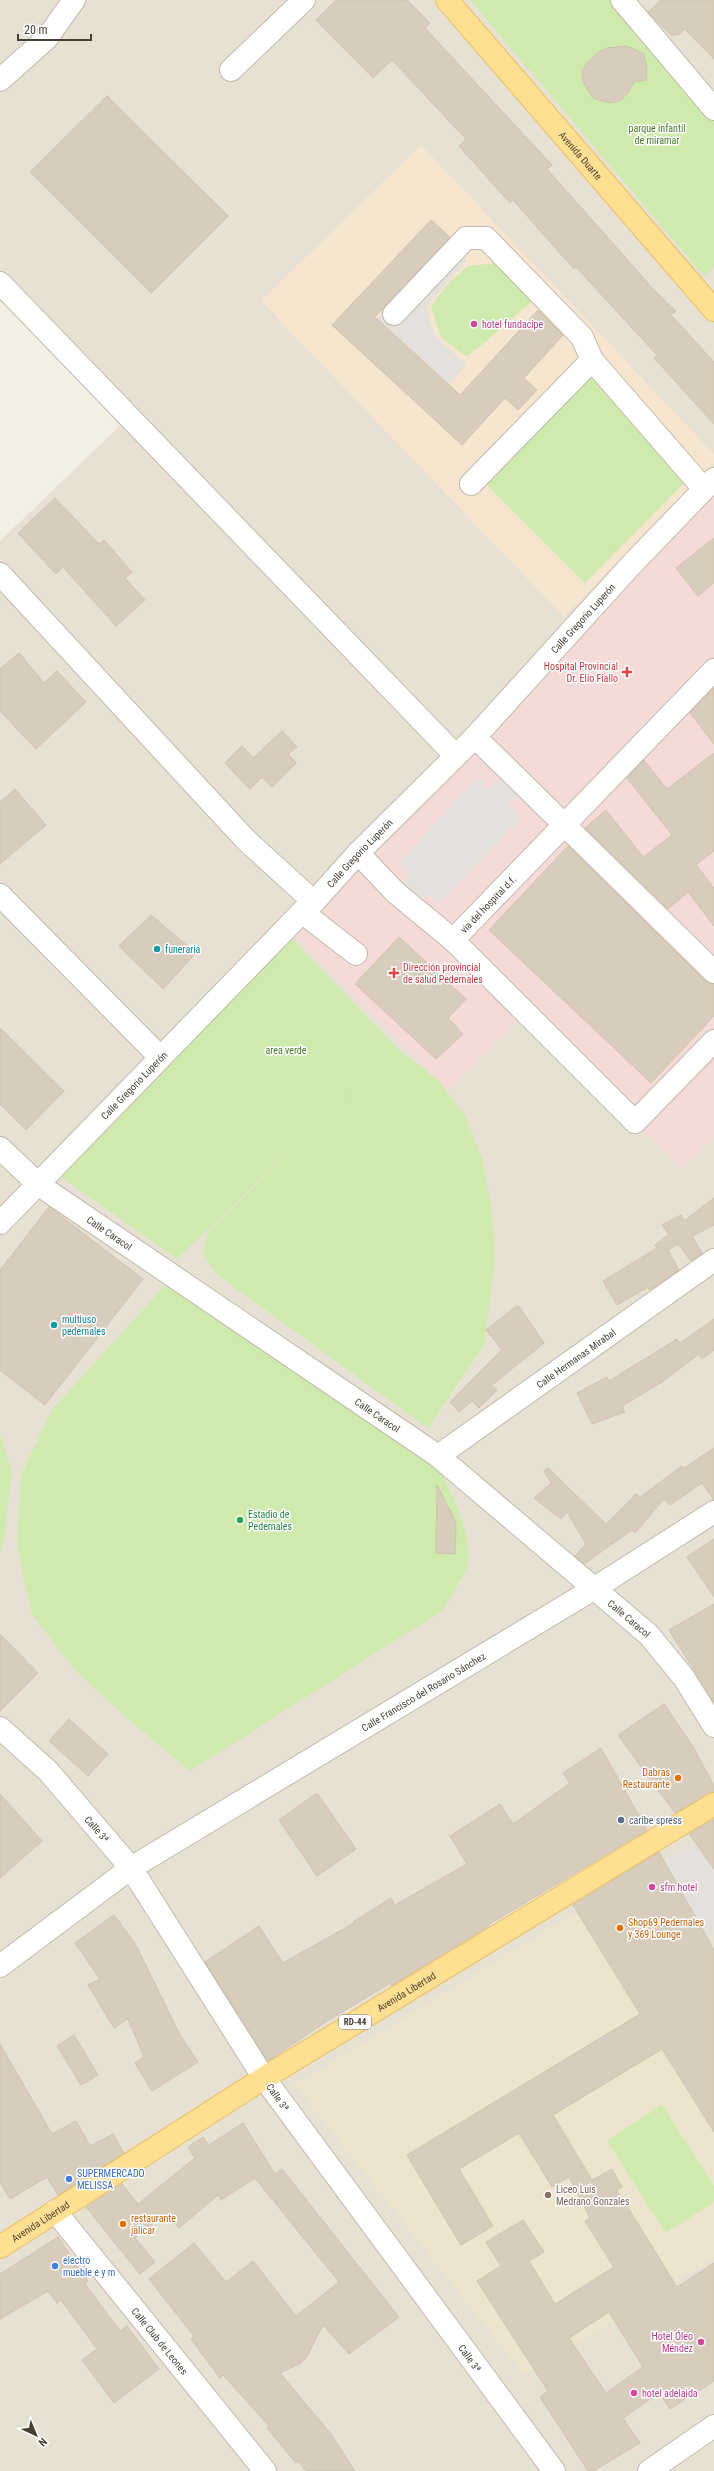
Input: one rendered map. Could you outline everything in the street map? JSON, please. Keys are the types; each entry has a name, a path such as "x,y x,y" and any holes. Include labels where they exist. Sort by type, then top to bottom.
{"main road":[{"name":"Avenida Duarte","path":"447,0 714,310"},
{"name":"Avenida Libertad","path":"0,2247 264,2078 714,1804"}],"street":[{"path":"0,80 47,38 74,0"},
{"path":"231,70 304,0"},
{"path":"622,0 714,109"},
{"path":"394,314 466,238 486,238 582,337 592,360 709,484"},
{"path":"0,283 455,755"},
{"path":"471,484 592,360"},
{"name":"Calle Gregorio Luperón","path":"0,1223 39,1185 160,1057 308,907 358,853 455,755 475,737 709,484"},
{"path":"0,574 308,907 356,954"},
{"name":"via del hospital d.f.","path":"714,670 453,940 635,1122 714,1041"},
{"path":"475,737 714,972"},
{"path":"358,853 395,892 453,940"},
{"path":"0,895 160,1057"},
{"name":"Calle Caracol","path":"0,1148 39,1185 438,1456 649,1635 684,1678 714,1726"},
{"name":"Calle Hermanas Mirabal","path":"438,1456 714,1260"},
{"name":"Calle Francisco del Rosario Sánchez","path":"0,1966 131,1868 595,1588 714,1512"},
{"name":"Calle 3ª","path":"0,1728 48,1771 131,1868 264,2078 554,2471"},
{"name":"Calle Club de Leones","path":"55,2211 265,2471"},
{"path":"649,2471 714,2426"}],"shaded area":[{"path":"0,0 714,0 714,2471 0,2471 0,541 130,416 0,283"},
{"path":"421,145 714,454 714,463 564,617 261,301"},
{"path":"449,244 467,260 426,307 435,336 467,365 449,384 377,319"},
{"name":"Hospital Provincial Dr. Elio Fiallo","path":"714,490 714,1137 682,1168 368,855"},
{"path":"507,770 525,788 508,805 522,818 438,904 428,894 413,907 395,892 410,874 399,863 477,777 490,790"},
{"path":"355,868 520,1018 448,1090 294,935"},
{"path":"695,1842 714,1869 714,1934 707,1938 664,1861"},
{"name":"Liceo Luis Medrano Gonzales","path":"577,1911 714,2132 714,2258 525,2376 295,2085"}],"green space":[{"name":"parque infantil de miramar","path":"470,0 614,0 714,114 714,267 704,276"},
{"path":"498,263 533,301 484,343 466,356 441,337 431,306 450,282 468,266"},
{"path":"591,373 692,475 585,583 483,481"},
{"name":"area verde","path":"291,938 397,1048 438,1080 465,1116 482,1159 492,1210 495,1262 484,1345 428,1428 215,1273 203,1252 209,1231 353,1091 177,1259 56,1173"},
{"name":"Estadio de Pedernales","path":"171,1279 438,1466 461,1517 468,1545 466,1569 443,1610 190,1771 128,1719 73,1668 32,1614 17,1545 21,1476 51,1411"},
{"path":"0,1435 12,1471 4,1538 0,1552"},
{"path":"662,2105 714,2186 714,2202 666,2233 607,2141"}],"building":[{"path":"336,0 407,0 430,23 425,28 552,165 547,169 655,291 676,311 671,315 714,362 714,424 654,358 657,355 576,267 574,269 513,200 510,203 459,146 466,139 392,60 373,78 316,20"},
{"path":"661,0 714,0 714,59 685,29 678,35 671,35 648,12"},
{"path":"627,46 644,54 647,69 646,80 634,82 629,92 621,100 611,103 594,99 583,82 582,71 588,62 599,52 607,48"},
{"path":"107,96 228,216 151,293 30,172"},
{"path":"431,220 450,237 375,317 460,395 538,310 563,335 524,378 537,390 518,410 505,398 462,445 332,325"},
{"path":"55,498 99,544 104,540 132,572 125,578 145,600 116,626 63,567 56,574 18,533"},
{"path":"714,538 714,583 698,596 676,568"},
{"path":"19,653 44,683 57,671 86,702 36,749 0,711 0,669"},
{"path":"714,688 714,744 690,713"},
{"path":"282,731 297,747 288,754 296,763 272,787 262,777 250,789 225,763 242,746 253,758"},
{"path":"714,753 714,851 696,865 714,888 714,926 688,892 668,909 585,828 606,810 643,857 672,835 627,778 644,760 667,789"},
{"path":"15,789 46,825 0,864 0,802"},
{"path":"568,846 705,981 714,984 714,1016 651,1083 489,930"},
{"name":"funeraria","path":"151,915 196,953 163,989 119,946"},
{"path":"399,937 466,999 448,1018 463,1034 436,1059 355,984"},
{"path":"0,1028 64,1091 26,1130 0,1104"},
{"path":"714,1198 714,1225 692,1236 702,1253 691,1261 678,1244 668,1250 679,1270 649,1290 648,1287 617,1305 603,1281 657,1248 655,1245 669,1234 662,1225 681,1215 684,1221"},
{"name":"multiuso pedernales","path":"49,1207 143,1279 45,1405 0,1370 0,1270"},
{"path":"518,1305 544,1343 492,1385 497,1390 479,1408 472,1401 459,1412 450,1402 502,1350 486,1330"},
{"path":"714,1319 714,1350 702,1359 699,1354 662,1382 622,1406 625,1412 592,1424 577,1393 607,1377 609,1381 677,1339 680,1343"},
{"path":"714,1448 714,1500 702,1483 670,1505 664,1499 635,1533 632,1530 584,1564 575,1556 586,1544 567,1512 561,1519 534,1498 551,1483 544,1471 548,1468 606,1524 636,1494 640,1497 682,1466 684,1468"},
{"path":"437,1485 456,1522 455,1554 436,1553"},
{"path":"714,1539 714,1597 687,1557"},
{"path":"714,1604 714,1702 669,1630"},
{"path":"0,1634 38,1673 0,1711"},
{"path":"664,1704 694,1748 714,1786 714,1792 675,1813 618,1735"},
{"path":"69,1719 108,1754 88,1776 49,1741"},
{"path":"601,1748 647,1830 488,1925 489,1926 391,1986 390,1983 324,2023 268,2061 205,1962 259,1926 283,1963 354,1923 353,1922 391,1898 395,1905 467,1864 450,1836 500,1804 513,1824 570,1783 563,1773"},
{"path":"317,1793 356,1849 317,1876 279,1820"},
{"path":"0,1794 42,1841 0,1878"},
{"path":"714,1819 714,1869 689,1834"},
{"path":"659,1852 714,1950 714,2132 662,2049 553,2115 592,2180 612,2169 622,2187 617,2190 677,2287 714,2263 714,2381 670,2409 659,2393 623,2418 640,2443 593,2471 588,2471 540,2397 548,2391 477,2281 501,2266 486,2242 523,2220 544,2252 529,2261 555,2304 614,2267 585,2221 590,2218 569,2177 552,2187 519,2133 459,2169 493,2226 461,2245 407,2155 640,2014 573,1905","holes":["609,2312 643,2367 606,2393 569,2338"]},
{"path":"114,1915 136,1945 180,2035 198,2062 152,2091 135,2063 144,2057 128,2019 114,2028 88,1985 100,1979 75,1943"},
{"path":"74,2035 98,2075 81,2085 57,2046"},
{"path":"0,2044 52,2134 76,2121 90,2146 113,2134 124,2153 58,2195 47,2177 10,2199 0,2182"},
{"path":"243,2123 275,2174 282,2169 399,2317 349,2354 323,2325 306,2358 301,2363 280,2373 331,2434 355,2471 306,2471 298,2461 296,2463 267,2428 269,2426 223,2375 220,2378 191,2339 194,2336 149,2279 194,2243 226,2282 253,2261 296,2316 339,2282 255,2178 221,2200 218,2195 179,2228 166,2213 135,2238 155,2262 140,2274 86,2207 122,2184 138,2204 195,2158 188,2147 203,2137 209,2145"},
{"path":"58,2237 88,2281 85,2284 120,2331 127,2326 159,2369 114,2403 82,2360 97,2349 61,2300 57,2303 48,2291 0,2319 0,2274"}],"place":[{"name":"hotel fundacipe","path":"474,324"},
{"name":"Hospital Provincial Dr. Elio Fiallo","path":"627,672"},
{"name":"funeraria","path":"157,949"},
{"name":"Dirección provincial de salud Pedernales","path":"394,973"},
{"name":"multiuso pedernales","path":"54,1325"},
{"name":"Estadio de Pedernales","path":"240,1520"},
{"name":"Dabras Restaurante","path":"678,1778"},
{"name":"caribe spress","path":"621,1820"},
{"name":"sfm hotel","path":"652,1887"},
{"name":"Shop69 Pedernales y 369 Lounge","path":"620,1928"},
{"name":"SUPERMERCADO MELISSA","path":"69,2179"},
{"name":"Liceo Luis Medrano Gonzales","path":"548,2195"},
{"name":"restaurante jalicar","path":"123,2224"},
{"name":"electro mueble e y m","path":"55,2266"},
{"name":"Hotel Óleo Méndez","path":"701,2342"},
{"name":"hotel adelaida","path":"634,2393"}]}
